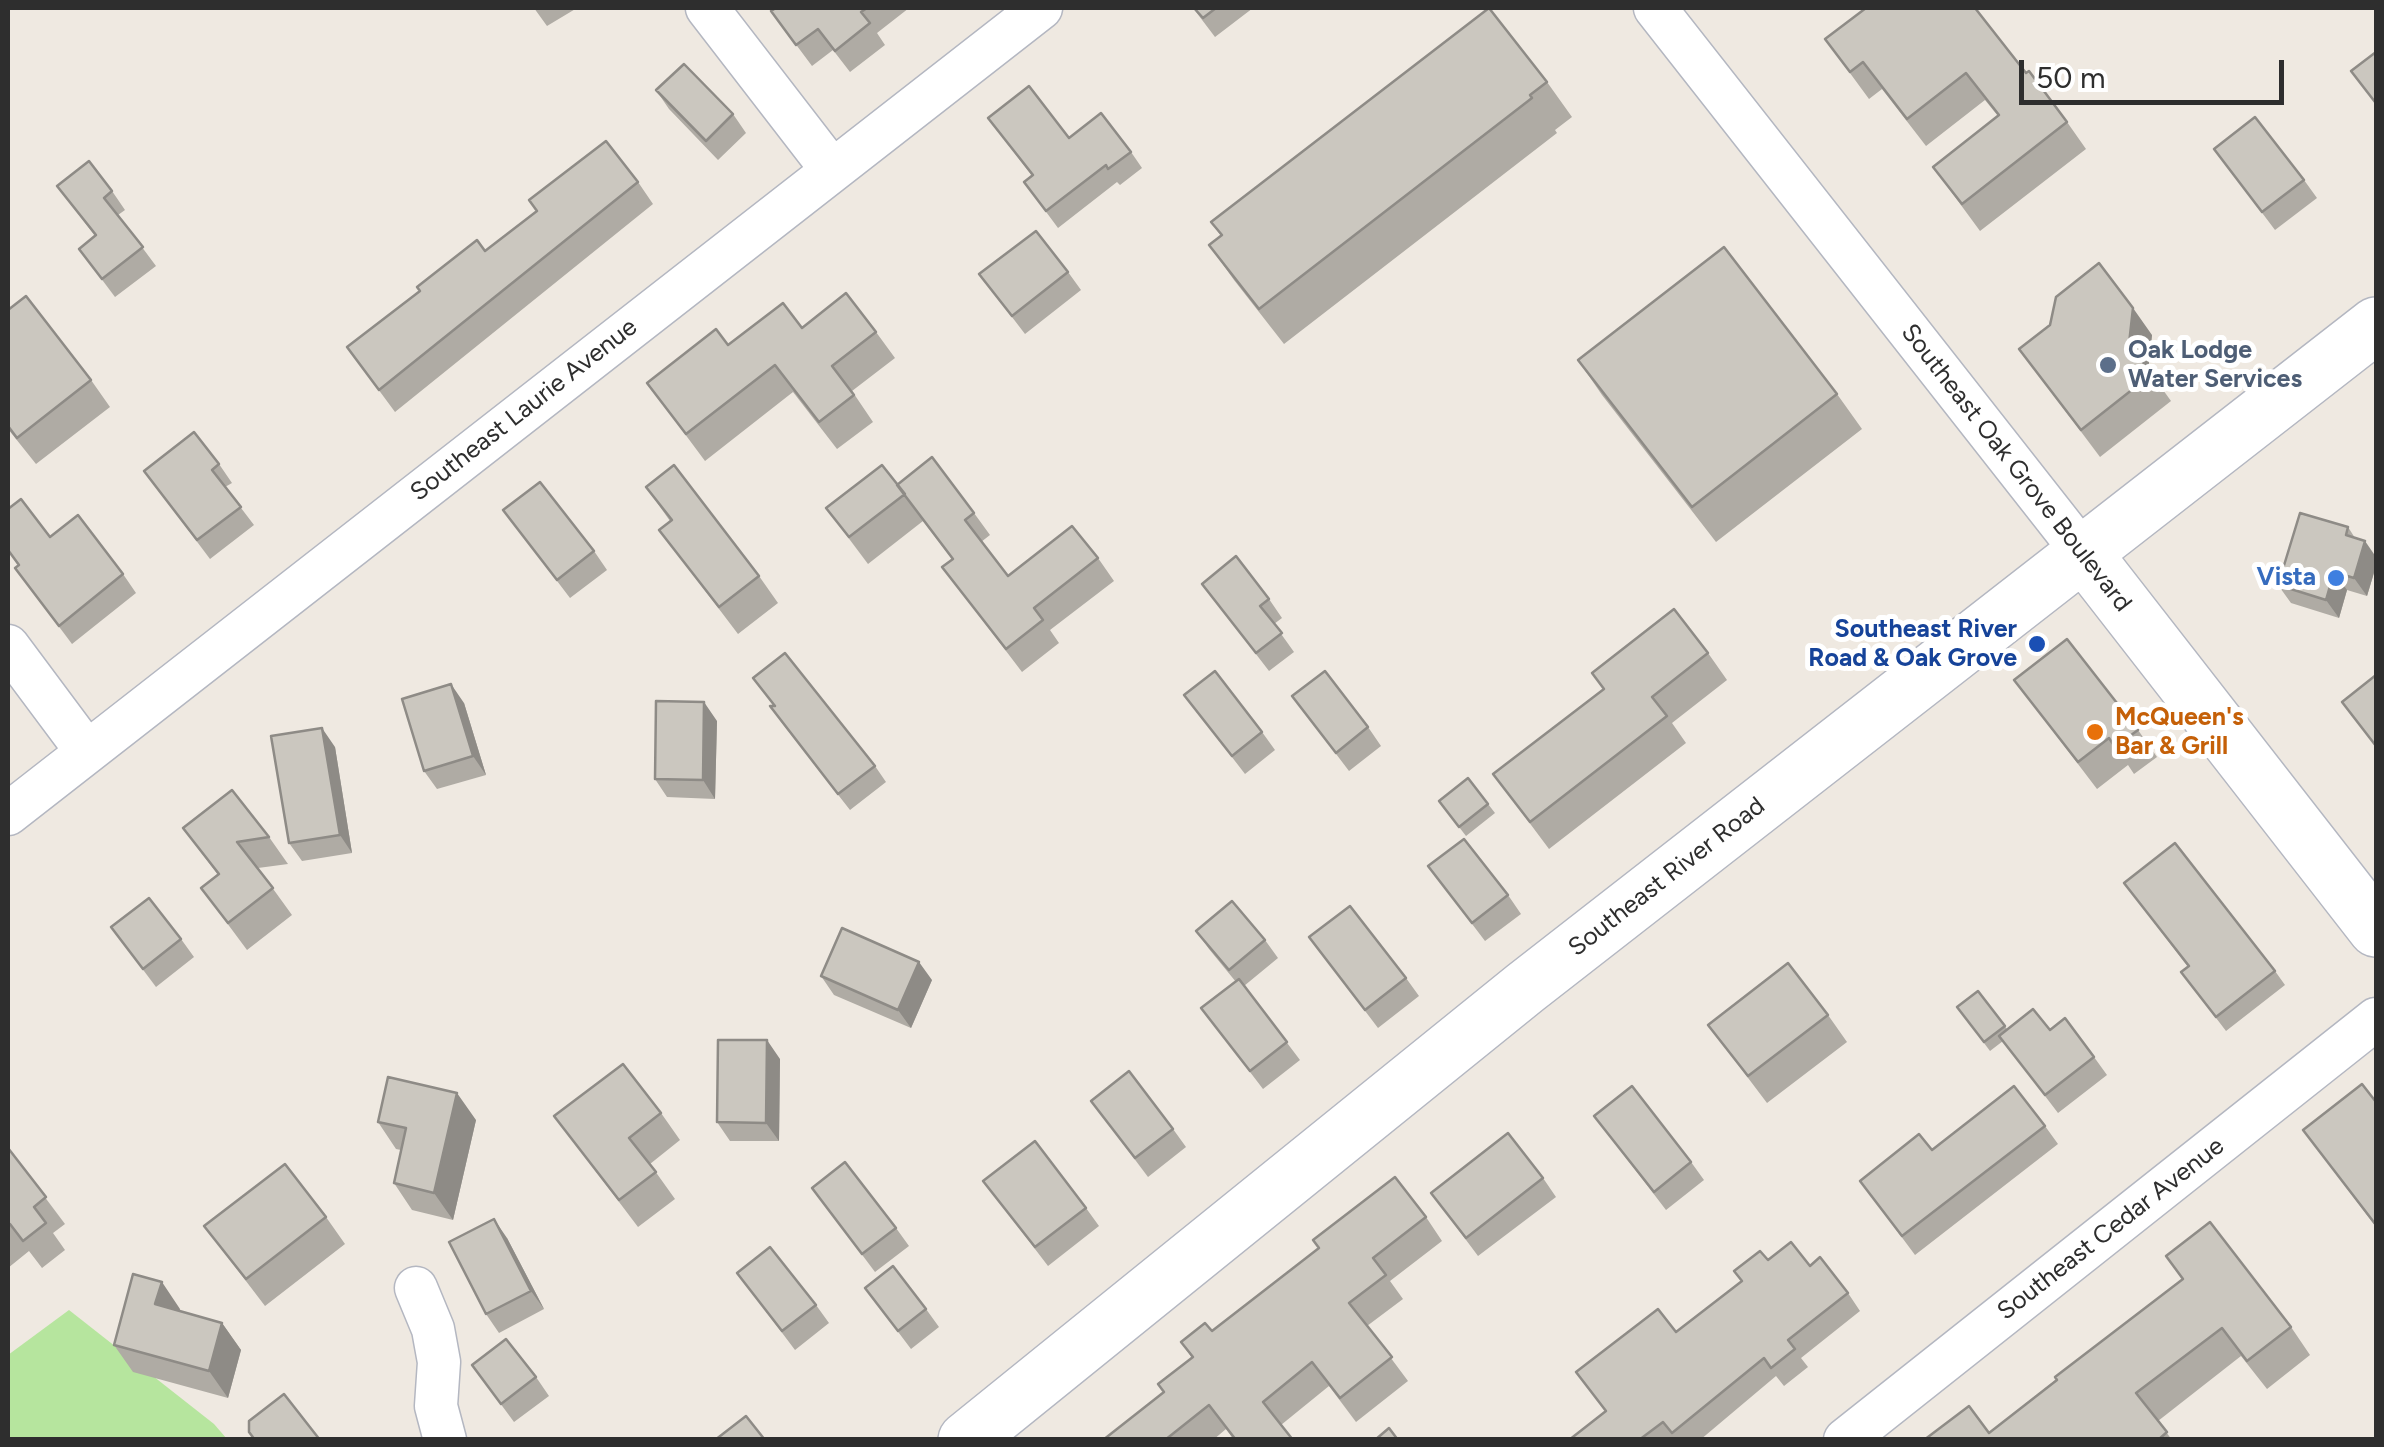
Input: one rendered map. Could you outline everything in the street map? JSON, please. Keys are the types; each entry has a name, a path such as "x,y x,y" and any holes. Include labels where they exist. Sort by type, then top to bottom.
{"street":[{"path":"706,8 832,170"},
{"name":"Southeast Laurie Avenue","path":"8,814 1041,8"},
{"name":"Southeast Oak Grove Boulevard","path":"1655,8 2376,929"},
{"name":"Southeast River Road","path":"966,1440 1495,1012 2376,325"},
{"path":"8,646 87,752"},
{"name":"Southeast Cedar Avenue","path":"1845,1440 2376,1019"},
{"path":"416,1288 433,1329 439,1362 436,1406 445,1440"}],"green space":[{"path":"69,1310 214,1424 227,1439 8,1439 8,1355"}],"building":[{"path":"867,8 861,12 870,23 835,51 818,29 796,45 771,11"},
{"path":"1194,8 1216,8 1203,18"},
{"path":"1489,8 1547,82 1530,95 1532,98 1259,309 1209,245 1222,235 1211,222"},
{"path":"1866,8 1975,8 2067,122 1962,204 1933,167 1999,115 1966,73 1907,119 1863,62 1850,72 1825,39"},
{"path":"2376,52 2376,101 2375,102 2351,71"},
{"path":"684,64 733,114 706,141 656,90"},
{"path":"1029,86 1069,138 1101,113 1131,152 1108,169 1106,165 1046,211 1024,182 1033,175 988,118"},
{"path":"2255,117 2304,180 2262,212 2214,149"},
{"path":"606,141 638,182 379,390 347,347 420,291 417,287 477,240 485,251 537,211 529,200"},
{"path":"89,161 112,191 104,198 143,247 102,279 79,249 96,235 57,186"},
{"path":"1036,231 1068,272 1012,316 979,274"},
{"path":"1724,247 1837,394 1692,507 1578,360"},
{"path":"2099,263 2133,308 2129,344 2152,374 2081,430 2019,349 2050,325 2056,297"},
{"path":"846,293 876,332 832,366 854,395 819,422 775,365 686,434 647,383 716,329 728,345 783,303 802,328"},
{"path":"26,296 91,380 17,438 8,426 8,310"},
{"path":"194,432 219,464 212,470 241,507 197,540 144,471"},
{"path":"932,457 974,513 965,520 1008,576 1072,526 1098,558 1034,608 1043,620 1006,649 942,567 953,559 897,485"},
{"path":"674,465 759,576 719,607 659,530 672,520 646,487"},
{"path":"882,465 905,494 849,537 826,508"},
{"path":"540,482 594,551 557,580 503,510"},
{"path":"21,499 50,537 78,515 123,574 59,626 15,568 19,565 8,550 8,509"},
{"path":"2300,513 2348,527 2346,535 2365,541 2354,578 2334,572 2326,600 2278,585"},
{"path":"1236,556 1269,599 1260,606 1282,633 1256,653 1202,584"},
{"path":"1674,609 1708,653 1652,697 1667,716 1530,822 1493,774 1604,689 1592,673"},
{"name":"McQueen's Bar & Grill","path":"2067,639 2138,730 2115,747 2109,738 2078,762 2014,680"},
{"path":"785,653 875,766 838,794 753,678"},
{"path":"1215,671 1262,732 1232,756 1184,695"},
{"path":"1325,671 1368,727 1336,753 1292,696"},
{"path":"2376,675 2376,746 2342,702"},
{"path":"451,684 473,756 424,771 402,699"},
{"path":"656,701 704,702 703,780 655,779"},
{"path":"322,728 340,835 289,843 271,736"},
{"path":"1468,778 1488,804 1459,827 1439,801"},
{"path":"232,790 269,837 237,842 273,888 228,923 201,888 219,874 183,828"},
{"path":"1464,839 1508,895 1472,923 1428,866"},
{"path":"2175,843 2275,971 2216,1017 2181,972 2189,966 2124,883"},
{"path":"149,898 181,939 143,969 111,927"},
{"path":"1232,901 1265,940 1229,970 1196,931"},
{"path":"1350,906 1406,978 1365,1010 1309,937"},
{"path":"842,928 919,962 898,1010 821,976"},
{"path":"1788,963 1828,1015 1748,1076 1708,1025"},
{"path":"1239,979 1287,1042 1250,1071 1201,1008"},
{"path":"1978,991 2005,1026 1984,1042 1957,1007"},
{"path":"2033,1009 2050,1030 2065,1018 2094,1057 2045,1095 1999,1036"},
{"path":"718,1040 767,1040 766,1123 717,1122"},
{"path":"623,1064 661,1113 629,1138 656,1172 619,1200 554,1116"},
{"path":"1129,1071 1173,1129 1135,1158 1091,1101"},
{"path":"388,1077 457,1093 434,1193 394,1183 406,1128 378,1122"},
{"path":"2362,1084 2376,1102 2376,1225 2303,1130"},
{"path":"1632,1086 1691,1162 1654,1192 1594,1116"},
{"path":"2014,1086 2045,1126 1902,1236 1860,1181 1919,1134 1932,1150"},
{"path":"1508,1133 1543,1178 1466,1238 1431,1193"},
{"path":"1035,1141 1086,1208 1035,1247 983,1181"},
{"path":"8,1148 46,1197 34,1207 46,1223 23,1241 8,1226"},
{"path":"845,1162 896,1228 862,1254 812,1188"},
{"path":"285,1164 326,1217 246,1279 204,1226"},
{"path":"1395,1177 1426,1217 1373,1258 1386,1275 1349,1303 1392,1357 1340,1398 1312,1362 1263,1402 1293,1440 1236,1440 1209,1405 1165,1440 1103,1440 1164,1392 1158,1384 1193,1357 1181,1342 1205,1323 1212,1331 1319,1248 1313,1240"},
{"path":"494,1219 531,1291 486,1314 449,1242"},
{"path":"2210,1222 2291,1327 2247,1361 2222,1328 2136,1393 2167,1432 2158,1440 1924,1440 1969,1406 1989,1433 2183,1279 2166,1256"},
{"path":"1791,1242 1810,1266 1820,1257 1848,1293 1788,1340 1795,1349 1771,1368 1764,1358 1672,1433 1663,1422 1639,1440 1569,1440 1606,1411 1576,1372 1658,1309 1676,1332 1742,1281 1734,1271 1760,1251 1768,1260"},
{"path":"770,1247 816,1305 782,1331 737,1273"},
{"path":"893,1266 926,1309 898,1331 865,1288"},
{"path":"133,1274 162,1282 155,1304 222,1323 209,1371 114,1345"},
{"path":"506,1339 536,1377 501,1404 472,1365"},
{"path":"284,1394 320,1440 255,1440 249,1432 249,1421"},
{"path":"746,1416 765,1440 715,1440"},
{"path":"1389,1428 1398,1440 1375,1440"}],"place":[{"name":"Oak Lodge Water Services","path":"2108,365"},
{"name":"Vista","path":"2336,578"},
{"name":"Southeast River Road & Oak Grove","path":"2037,644"},
{"name":"McQueen's Bar & Grill","path":"2095,732"}]}
